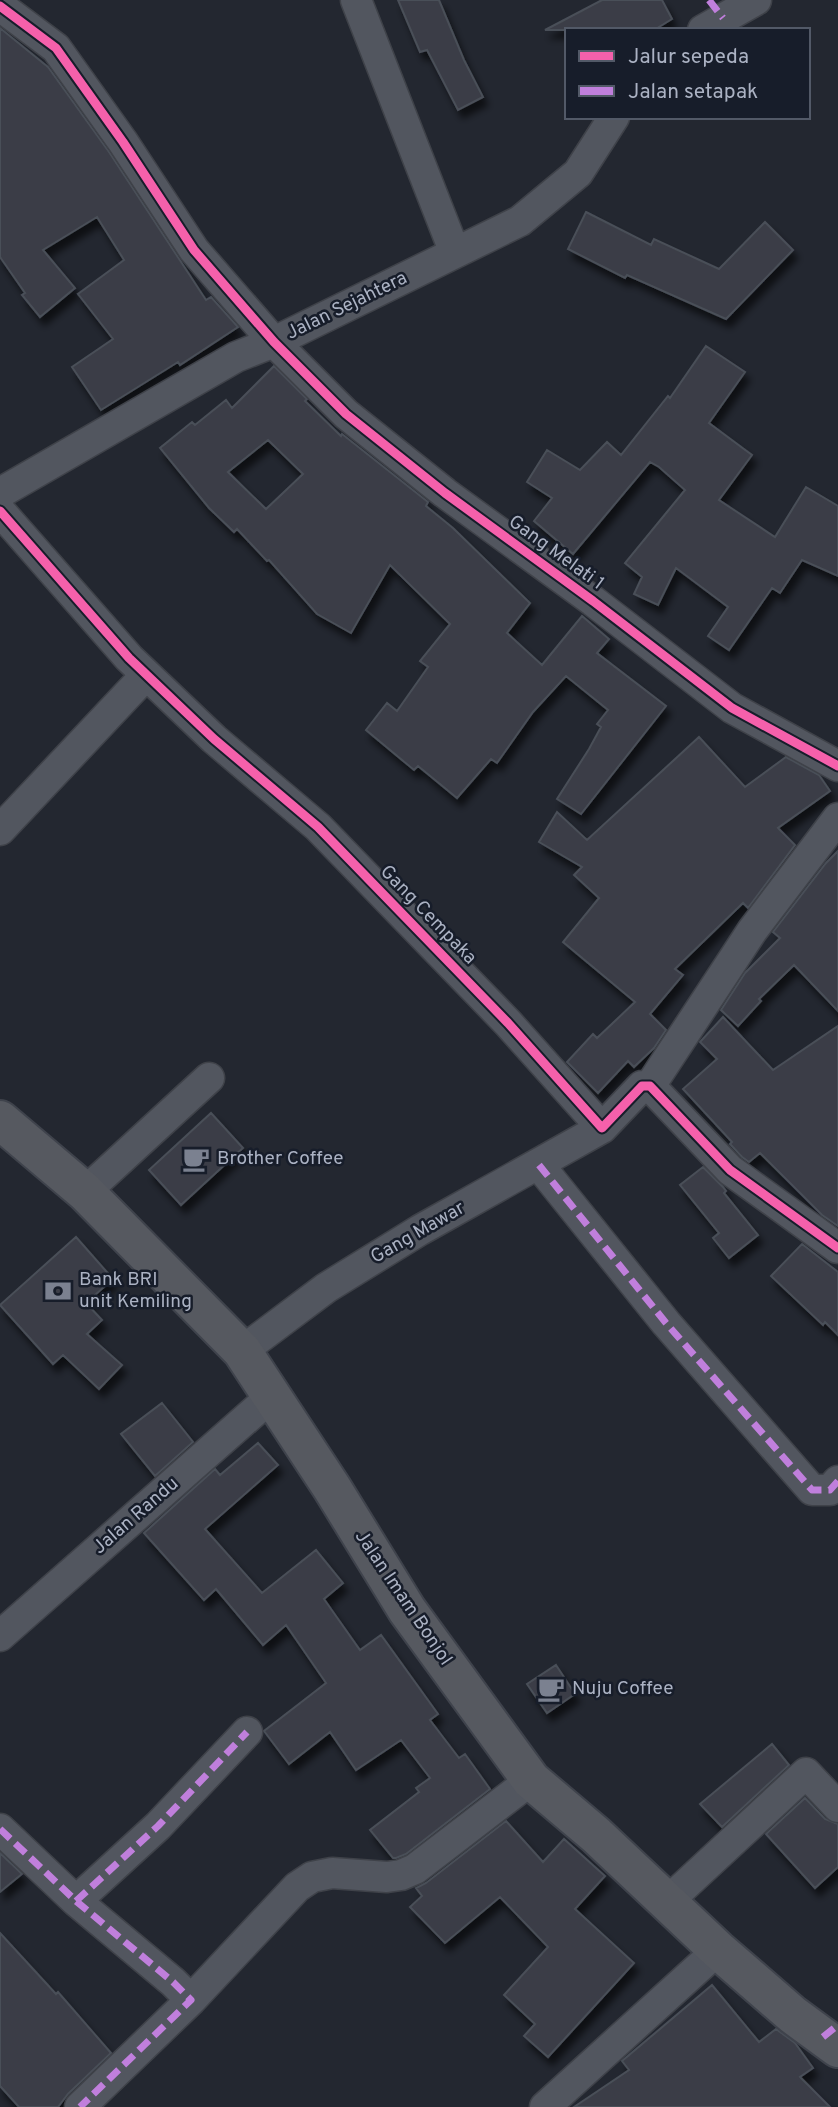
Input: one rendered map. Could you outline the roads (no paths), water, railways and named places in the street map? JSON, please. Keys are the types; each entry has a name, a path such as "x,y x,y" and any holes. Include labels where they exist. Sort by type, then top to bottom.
{"highway":[{"name":"Jalan Imam Bonjol","path":"0,1120 85,1192 242,1351 407,1610 531,1780 596,1835 718,1950 793,2015 833,2036"}],"street":[{"path":"356,0 455,253"},
{"path":"712,16 756,0"},
{"name":"Gang Melati 1","path":"0,6 56,48 123,142 194,250 274,342 345,414 445,493 604,609 732,708 838,765"},
{"name":"Jalan Sejahtera","path":"0,493 236,357 274,342 520,221 578,173 609,124"},
{"name":"Gang Cempaka","path":"0,511 146,675 214,739 318,827 508,1023 602,1128"},
{"path":"0,830 146,675"},
{"path":"602,1128 642,1087 650,1086 752,931 838,818"},
{"path":"85,1192 209,1078"},
{"path":"650,1086 730,1170 838,1248"},
{"name":"Gang Mawar","path":"242,1351 326,1288 420,1230 602,1128"},
{"path":"539,1165 666,1323 812,1490 830,1490 838,1481"},
{"name":"Jalan Randu","path":"0,1636 272,1396"},
{"path":"76,1901 158,1826 247,1732"},
{"path":"667,1902 806,1773 838,1807"},
{"path":"80,2107 191,2000 297,1887 312,1877 332,1873 374,1878 401,1875 415,1869 531,1780"},
{"path":"0,1829 76,1901 191,2000"},
{"path":"545,2107 718,1950"}],"place":[{"name":"Brother Coffee","path":"196,1159"},
{"name":"Bank BRI unit Kemiling","path":"58,1291"},
{"name":"Nuju Coffee","path":"551,1689"}]}
